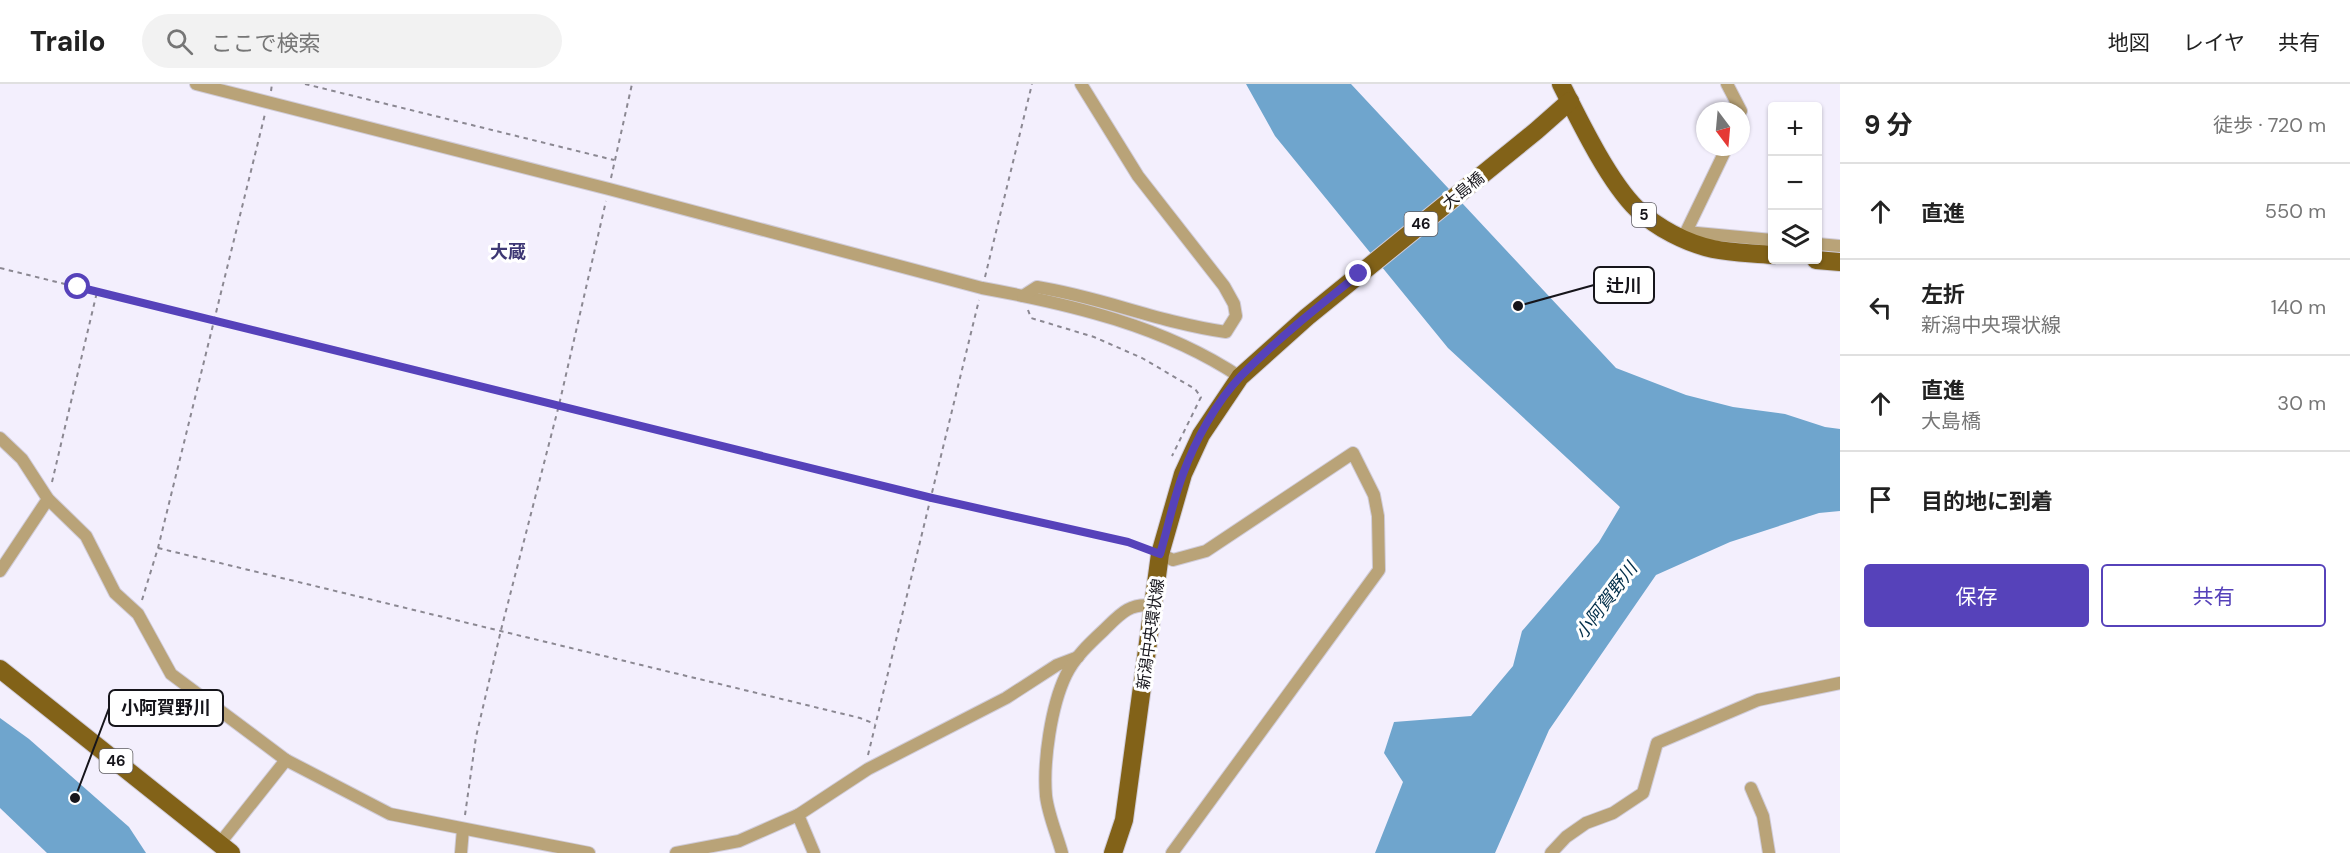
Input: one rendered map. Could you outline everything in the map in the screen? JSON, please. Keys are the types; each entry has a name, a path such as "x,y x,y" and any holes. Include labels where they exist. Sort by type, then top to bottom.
{"main road":[{"name":"5","path":"1561,84 1606,166 1626,197 1646,217 1714,249 1768,254"},
{"name":"大島橋","path":"1306,317 1536,131 1569,101"},
{"path":"1822,260 1840,261"},
{"name":"新潟中央環状線","path":"1113,853 1124,820 1160,554 1183,474 1201,435 1240,377 1306,317"},
{"name":"46","path":"0,669 226,848"}],"street":[{"path":"196,84 609,189 982,288 1122,321 1185,346 1240,377"},
{"path":"1023,296 1037,287 1066,292 1200,328 1226,332 1236,316 1234,304 1224,286 1138,176 1081,84"},
{"path":"1727,84 1736,102"},
{"path":"1724,156 1687,237 1768,240"},
{"path":"1822,244 1840,246"},
{"path":"0,438 22,459 48,499 86,536 115,593 138,614 171,674 286,760 390,814 589,853"},
{"path":"1160,554 1173,560 1206,551 1353,453 1374,495 1380,527 1379,570 1172,853"},
{"path":"0,572 48,499"},
{"path":"1062,853 1046,797 1048,742 1055,704 1066,674 1089,644 1127,609 1141,604 1154,606"},
{"path":"676,853 739,842 798,815 868,770 1006,698 1057,665 1078,657"},
{"path":"1551,853 1566,837 1586,823 1613,813 1643,794 1657,742 1758,700 1840,683"},
{"path":"226,848 286,760"},
{"path":"1751,788 1763,816 1769,853"},
{"path":"798,815 813,853"},
{"path":"461,853 463,829"}],"path":[{"path":"305,84 614,160"},
{"path":"463,829 476,737 559,405 632,84"},
{"path":"987,271 1032,84"},
{"path":"138,614 158,548 269,102"},
{"path":"0,268 932,498 1128,542 1160,554"},
{"path":"868,770 867,758 875,724 982,288"},
{"path":"48,499 97,292"},
{"path":"1023,296 1031,318 1094,337 1142,358 1195,388 1201,397 1171,462"},
{"path":"158,548 860,718 875,724"}],"water":[{"path":"1246,84 1351,84 1616,368 1686,395 1733,407 1785,414 1825,427 1840,429 1840,511 1819,513 1730,542 1656,575 1549,730 1495,853 1375,853 1403,782 1384,753 1394,722 1471,716 1513,666 1522,631 1599,542 1620,507 1448,348 1275,136"},
{"path":"0,718 29,739 129,827 146,853 47,853 0,808"}],"place":[{"name":"辻川","path":"1518,306"},
{"name":"小阿賀野川","path":"75,798"}],"district":[{"name":"大蔵","path":"508,252"}],"route":[{"path":"78,287 932,498 1128,542 1160,554 1183,474 1201,435 1222,401 1240,377 1306,317 1359,274"}]}
